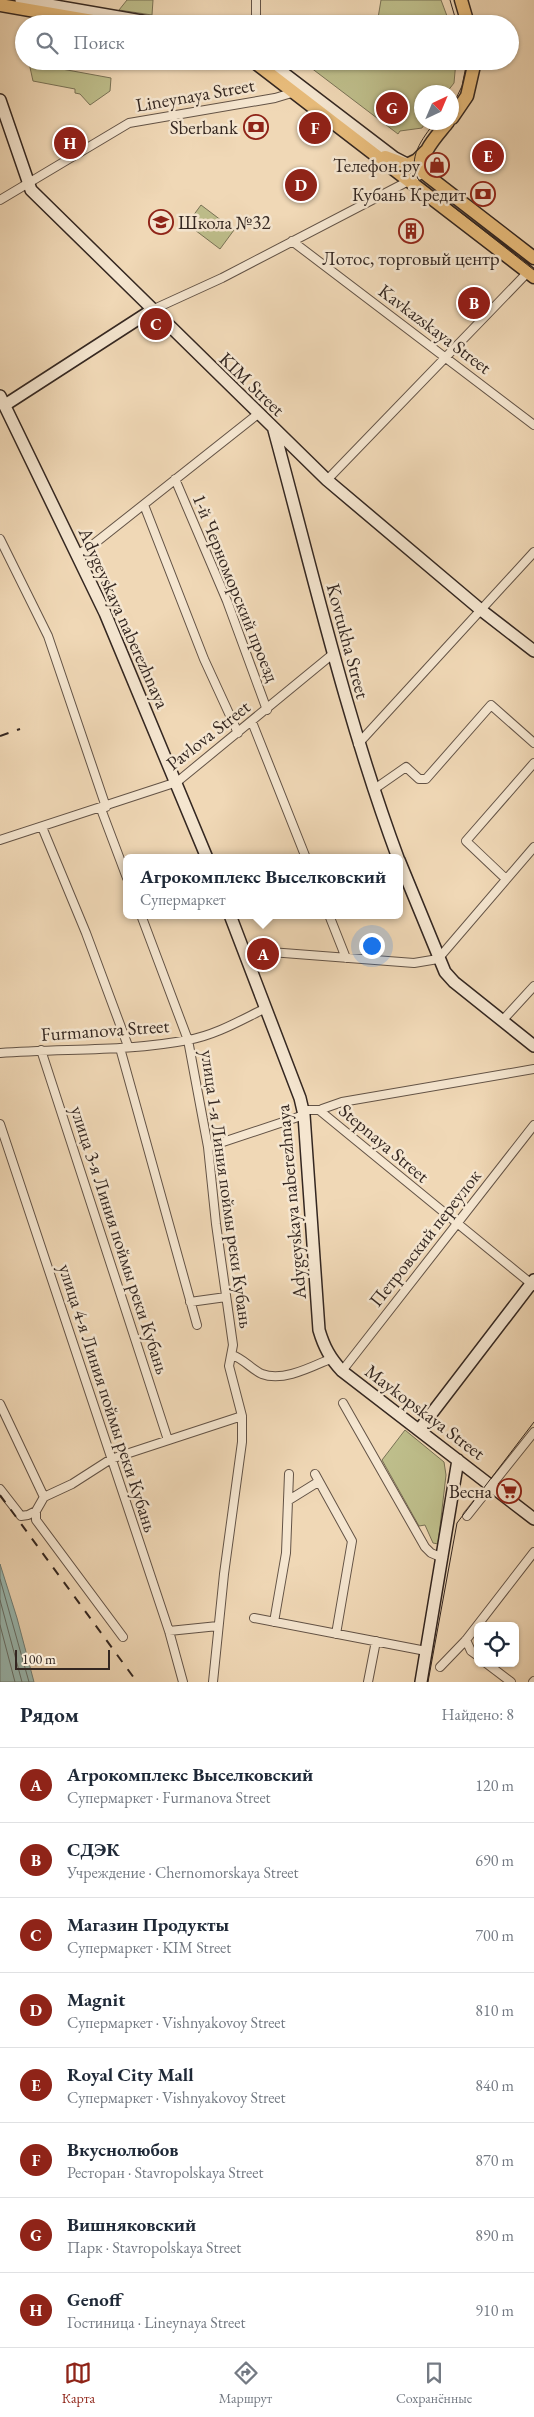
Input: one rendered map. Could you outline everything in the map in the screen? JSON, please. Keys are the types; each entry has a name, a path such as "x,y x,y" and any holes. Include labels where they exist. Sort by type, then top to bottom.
{"main road":[{"path":"460,0 465,15"},
{"path":"0,5 58,15"},
{"path":"266,70 531,274"},
{"path":"459,108 467,96 473,70"},
{"path":"347,132 388,158 407,165 421,156 442,130"},
{"path":"432,143 422,162 424,173 534,258"}],"street":[{"path":"21,0 107,15"},
{"path":"256,0 256,15"},
{"path":"280,70 395,158 424,173"},
{"name":"Lineynaya Street","path":"0,200 134,122 275,98 295,92"},
{"name":"KIM Street","path":"0,100 27,183 31,190 326,480 481,610 534,651"},
{"path":"2,400 152,310 424,173"},
{"name":"Kavkazskaya Street","path":"292,241 534,425"},
{"path":"326,480 440,362 446,359 531,274"},
{"name":"Adygeyskaya naberezhnaya","path":"2,400 78,554 205,854"},
{"path":"78,554 144,505 258,414"},
{"name":"Kovtukha Street","path":"274,430 358,744 397,854"},
{"name":"1-й Черноморский проезд","path":"175,479 227,601 267,710"},
{"path":"144,505 204,659 238,734"},
{"path":"0,539 48,636 123,866"},
{"path":"358,744 534,552"},
{"name":"Pavlova Street","path":"0,840 103,808 176,782 238,734 334,653"},
{"path":"373,790 406,767 419,779 426,780 491,705 534,743"},
{"path":"252,722 304,854"},
{"path":"506,878 466,841 534,763"},
{"path":"42,827 86,933 124,1048 196,1325"},
{"path":"244,950 414,964 438,959 534,847"},
{"name":"Kovtukha Street","path":"403,869 438,959 454,982 534,1046"},
{"name":"улица 1-я Линия поймы реки Кубань","path":"142,919 188,1040 208,1147 233,1345 229,1366 242,1416 242,1442 218,1626 213,1682"},
{"name":"Adygeyskaya naberezhnaya","path":"232,919 303,1112 319,1330 330,1359 342,1371"},
{"path":"331,919 346,958"},
{"path":"502,1021 534,986"},
{"name":"Furmanova Street","path":"0,1053 124,1048 188,1040 209,1035 266,1008"},
{"name":"улица 3-я Линия поймы реки Кубань","path":"40,1050 168,1440"},
{"path":"322,1109 342,1102 534,1069"},
{"name":"Stepnaya Street","path":"303,1112 319,1110 456,1224 533,1284"},
{"path":"208,1147 303,1112"},
{"name":"улица 4-я Линия поймы реки Кубань","path":"0,1124 169,1631 183,1682"},
{"name":"Петровский переулок","path":"342,1371 534,1125"},
{"path":"419,1430 533,1284"},
{"path":"190,1302 226,1297"},
{"path":"232,1355 262,1374 285,1376 330,1359"},
{"name":"Maykopskaya Street","path":"342,1371 534,1519"},
{"path":"343,1403 426,1546 431,1553 443,1558"},
{"path":"0,1404 44,1497"},
{"path":"123,1637 36,1520 36,1511 44,1497 72,1484 111,1459 242,1416"},
{"path":"467,1516 490,1484 534,1432"},
{"path":"420,1682 443,1558 458,1460"},
{"path":"274,1622 286,1553 290,1500 289,1474"},
{"path":"290,1500 316,1478 352,1541 336,1634"},
{"path":"0,1489 21,1516 36,1511"},
{"path":"440,1667 466,1640 534,1552"},
{"path":"254,1618 426,1651"},
{"path":"169,1631 218,1626"},
{"path":"466,1640 474,1653"},
{"path":"368,1682 376,1641"},
{"path":"491,1667 511,1682"}],"green space":[{"path":"127,0 153,0 152,15 119,10"},
{"path":"381,0 441,0 447,15 378,15"},
{"path":"31,70 67,70 111,78 110,91 90,105 80,94 75,93 75,89 33,81"},
{"path":"314,70 455,70 452,85 414,85 414,129 400,131 398,134"},
{"path":"201,205 234,230 220,249 187,224"},
{"path":"405,1430 444,1462 446,1475 438,1544 433,1543 425,1525 419,1526 382,1460"}],"water":[{"path":"0,1564 17,1618 34,1682 0,1682"}],"tram line":[{"path":"450,0 454,15"},
{"path":"459,92 465,70"},
{"path":"429,130 415,156 414,164 418,179 534,270"},
{"path":"428,1682 457,1523 534,1422"}],"railway":[{"path":"0,736 20,729"},
{"path":"0,1495 137,1682"}],"place":[{"name":"Вишняковский","path":"392,108"},
{"name":"Sberbank","path":"256,127"},
{"name":"Вкуснолюбов","path":"315,128"},
{"name":"Genoff","path":"70,143"},
{"name":"Royal City Mall","path":"488,156"},
{"name":"Телефон.ру","path":"437,165"},
{"name":"Magnit","path":"301,185"},
{"name":"Кубань Кредит","path":"483,194"},
{"name":"Школа №32","path":"161,222"},
{"name":"Лотос, торговый центр","path":"411,231"},
{"name":"СДЭК","path":"474,303"},
{"name":"Магазин Продукты","path":"156,324"},
{"name":"Агрокомплекс Выселковский","path":"263,954"},
{"name":"Весна","path":"509,1491"}]}
